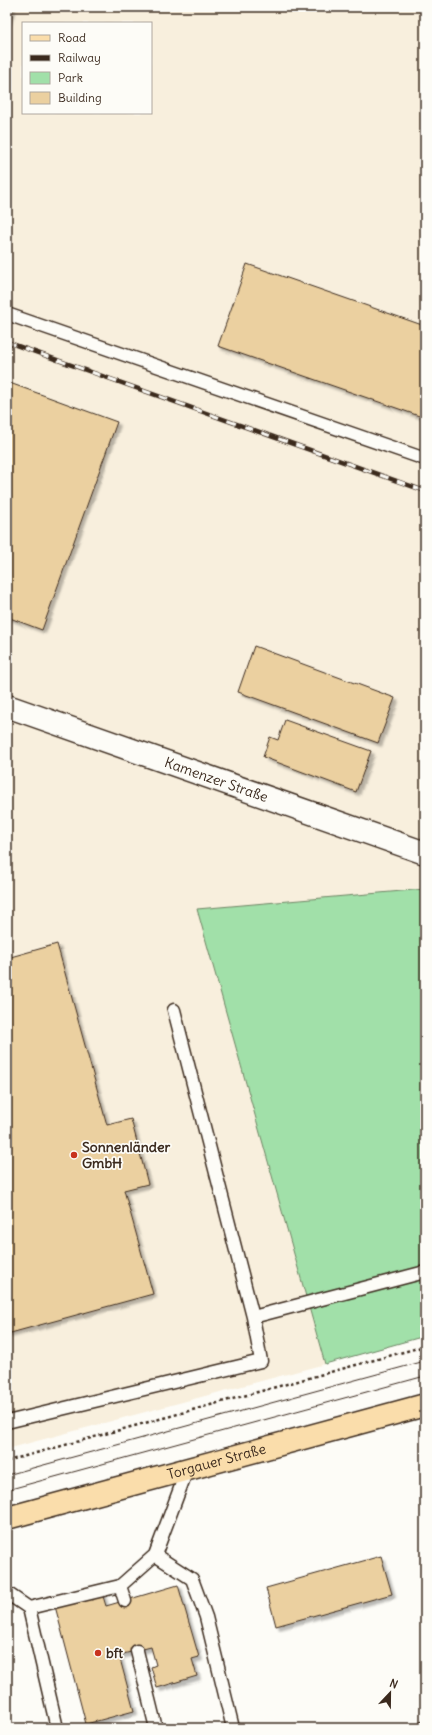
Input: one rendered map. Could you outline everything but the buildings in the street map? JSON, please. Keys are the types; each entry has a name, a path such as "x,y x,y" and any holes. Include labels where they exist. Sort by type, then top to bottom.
{"main road":[{"name":"Torgauer Straße","path":"7,1518 425,1405"}],"street":[{"name":"Kamenzer Straße","path":"7,706 425,853"}],"lane":[{"path":"7,314 425,458"},
{"path":"7,1422 261,1361 253,1317 174,1010"},
{"path":"253,1317 425,1272"},
{"path":"29,1608 120,1586 155,1555 187,1470"},
{"path":"155,1555 192,1579 206,1617 232,1728"},
{"path":"120,1586 125,1601"},
{"path":"7,1593 29,1608 57,1728"},
{"path":"136,1650 156,1728"}],"path":[{"path":"7,1460 425,1346"}],"shaded area":[{"path":"7,7 425,7 425,889 198,910 325,1364 7,1449"}],"green space":[{"path":"425,889 425,1336 325,1364 197,909"}],"tram line":[{"path":"7,1475 425,1361"},
{"path":"7,1490 425,1376"}],"railway":[{"path":"7,342 425,491"}],"place":[{"name":"Sonnenländer GmbH","path":"74,1155"},
{"name":"bft","path":"98,1653"}]}
